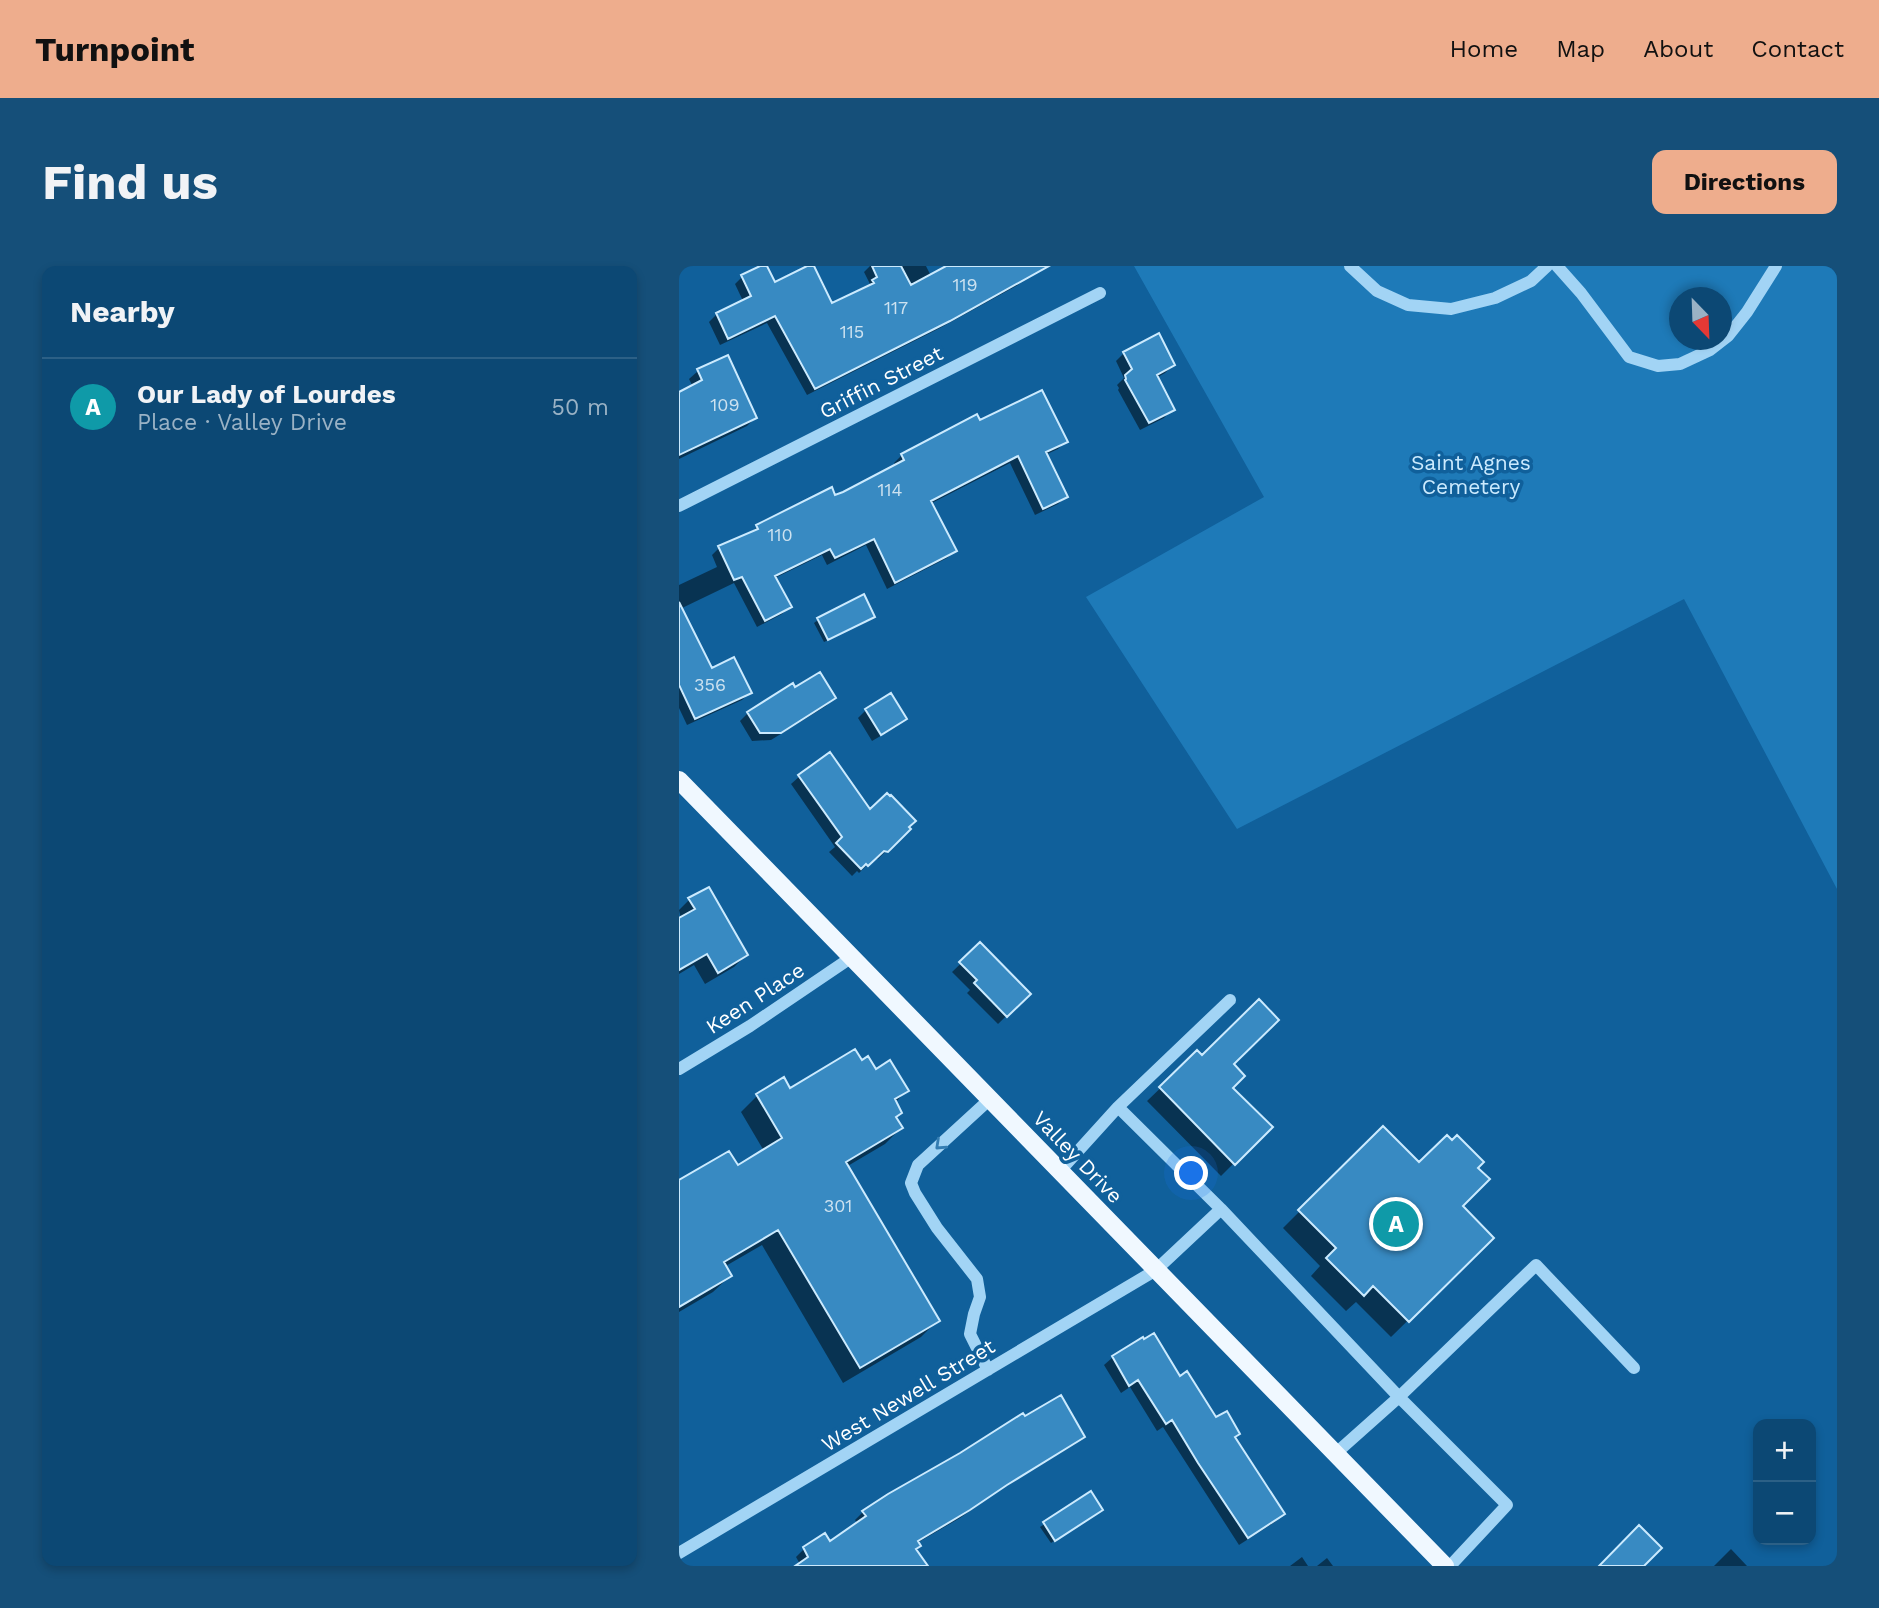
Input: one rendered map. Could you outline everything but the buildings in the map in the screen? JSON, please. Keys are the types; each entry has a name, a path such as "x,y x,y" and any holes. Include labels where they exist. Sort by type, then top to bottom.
{"main road":[{"name":"Valley Drive","path":"679,780 1447,1566"}],"street":[{"path":"1350,266 1377,291 1408,305 1451,309 1495,299 1531,281 1547,266"},
{"path":"1557,266 1629,357 1658,366 1680,364 1710,350 1728,336 1776,266"},
{"name":"Griffin Street","path":"679,506 1100,293"},
{"name":"Keen Place","path":"679,1069 750,1026 852,957"},
{"path":"1060,1171 1118,1107 1230,999"},
{"path":"988,1370 970,1334 981,1297 977,1279 937,1228 911,1182 918,1165 990,1098"},
{"path":"1118,1107 1221,1209 1399,1397 1507,1504 1447,1566"},
{"name":"West Newell Street","path":"679,1553 1156,1270 1221,1209"},
{"path":"1335,1454 1399,1397 1536,1265 1634,1368"}],"green space":[{"name":"Saint Agnes Cemetery","path":"1134,266 1837,266 1837,889 1684,599 1237,829 1086,597 1264,497"}],"place":[{"name":"Our Lady of Lourdes","path":"1396,1224"}]}
